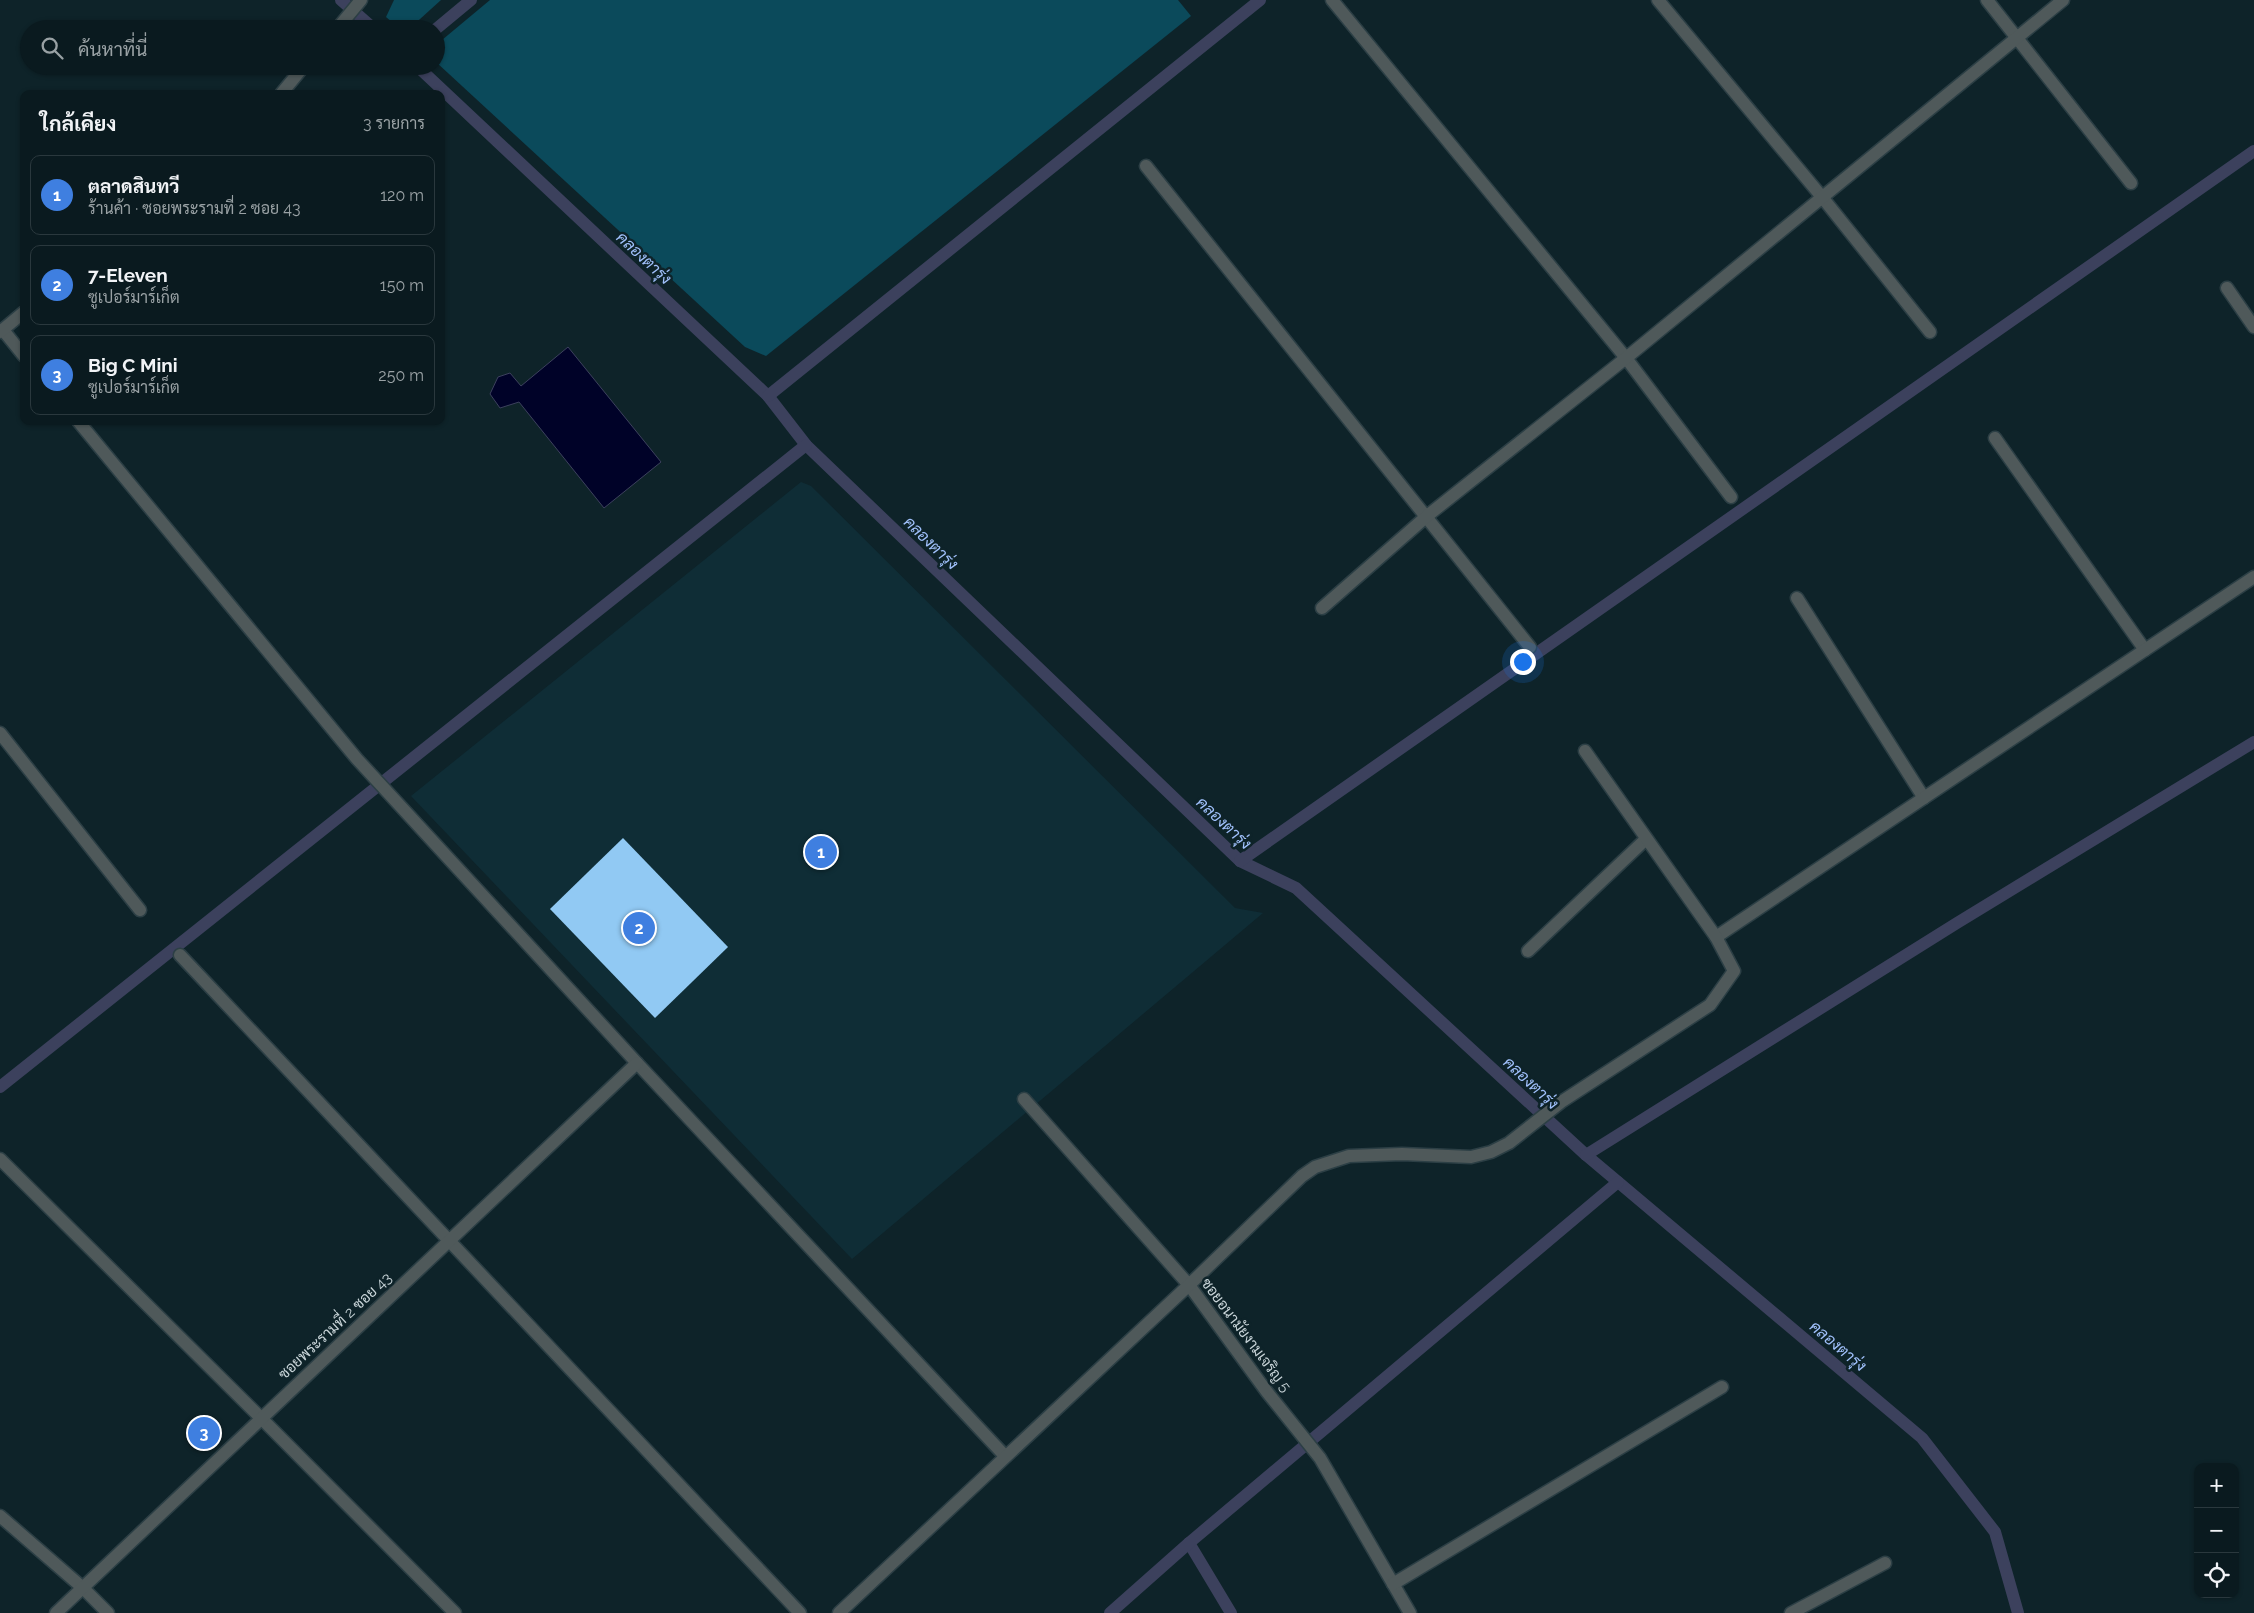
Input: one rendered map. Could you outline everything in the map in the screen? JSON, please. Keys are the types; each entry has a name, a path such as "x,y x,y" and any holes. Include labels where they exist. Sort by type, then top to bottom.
{"street":[{"path":"344,20 361,0"},
{"path":"1332,0 1626,358 1731,497"},
{"path":"1658,0 1822,197 1930,332"},
{"path":"1987,0 2131,182"},
{"path":"1322,608 1427,516 1626,358 2063,0"},
{"path":"284,90 297,75"},
{"path":"1146,166 1530,647"},
{"path":"2227,288 2254,327"},
{"path":"20,315 1,331 20,352"},
{"path":"81,425 357,759 415,824 636,1063 1005,1456"},
{"path":"1995,438 2145,650"},
{"path":"1716,938 2254,577"},
{"path":"1797,598 1924,798"},
{"path":"0,733 140,910"},
{"path":"839,1613 1189,1285 1302,1176 1316,1167 1349,1156 1402,1154 1471,1157 1491,1152 1509,1144 1561,1102 1710,1005 1734,971 1716,938 1585,751"},
{"path":"1528,951 1646,839"},
{"path":"180,955 800,1613"},
{"name":"ซอยพระรามที่ 2 ซอย 43","path":"56,1613 636,1063"},
{"name":"ซอยอนามัยงามเจริญ 5","path":"1024,1099 1189,1285 1267,1392 1320,1458 1410,1613"},
{"path":"0,1159 454,1613"},
{"path":"1393,1584 1722,1387"},
{"path":"0,1516 108,1613"},
{"path":"1791,1613 1886,1563"}],"shaded area":[{"path":"394,0 441,0 419,20 390,20 386,17"},
{"path":"490,0 1178,0 1191,16 766,356 745,347 445,70 445,38"},
{"path":"568,347 661,462 604,508 519,402 500,408 490,394 498,377 510,373 521,386"},
{"path":"801,482 811,486 1235,908 1263,913 852,1259 411,796"}],"building":[{"path":"623,838 728,947 655,1018 550,909"}],"waterway":[{"name":"คลองตารุ่ง","path":"341,0 364,20"},
{"path":"445,22 471,0"},
{"path":"768,396 1260,0"},
{"name":"คลองตารุ่ง","path":"427,75 443,90"},
{"name":"คลองตารุ่ง","path":"445,92 768,396 806,445 1240,861 1296,888 1586,1155 1922,1438 1995,1532 2018,1613"},
{"path":"1240,861 2254,151"},
{"path":"0,1087 806,445"},
{"path":"1586,1155 1957,923 2254,742"},
{"path":"1110,1613 1189,1543 1618,1182"},
{"path":"1189,1543 1231,1613"}],"place":[{"name":"ตลาดสินทวี","path":"821,852"},
{"name":"7-Eleven","path":"639,928"},
{"name":"Big C Mini","path":"204,1433"}]}
